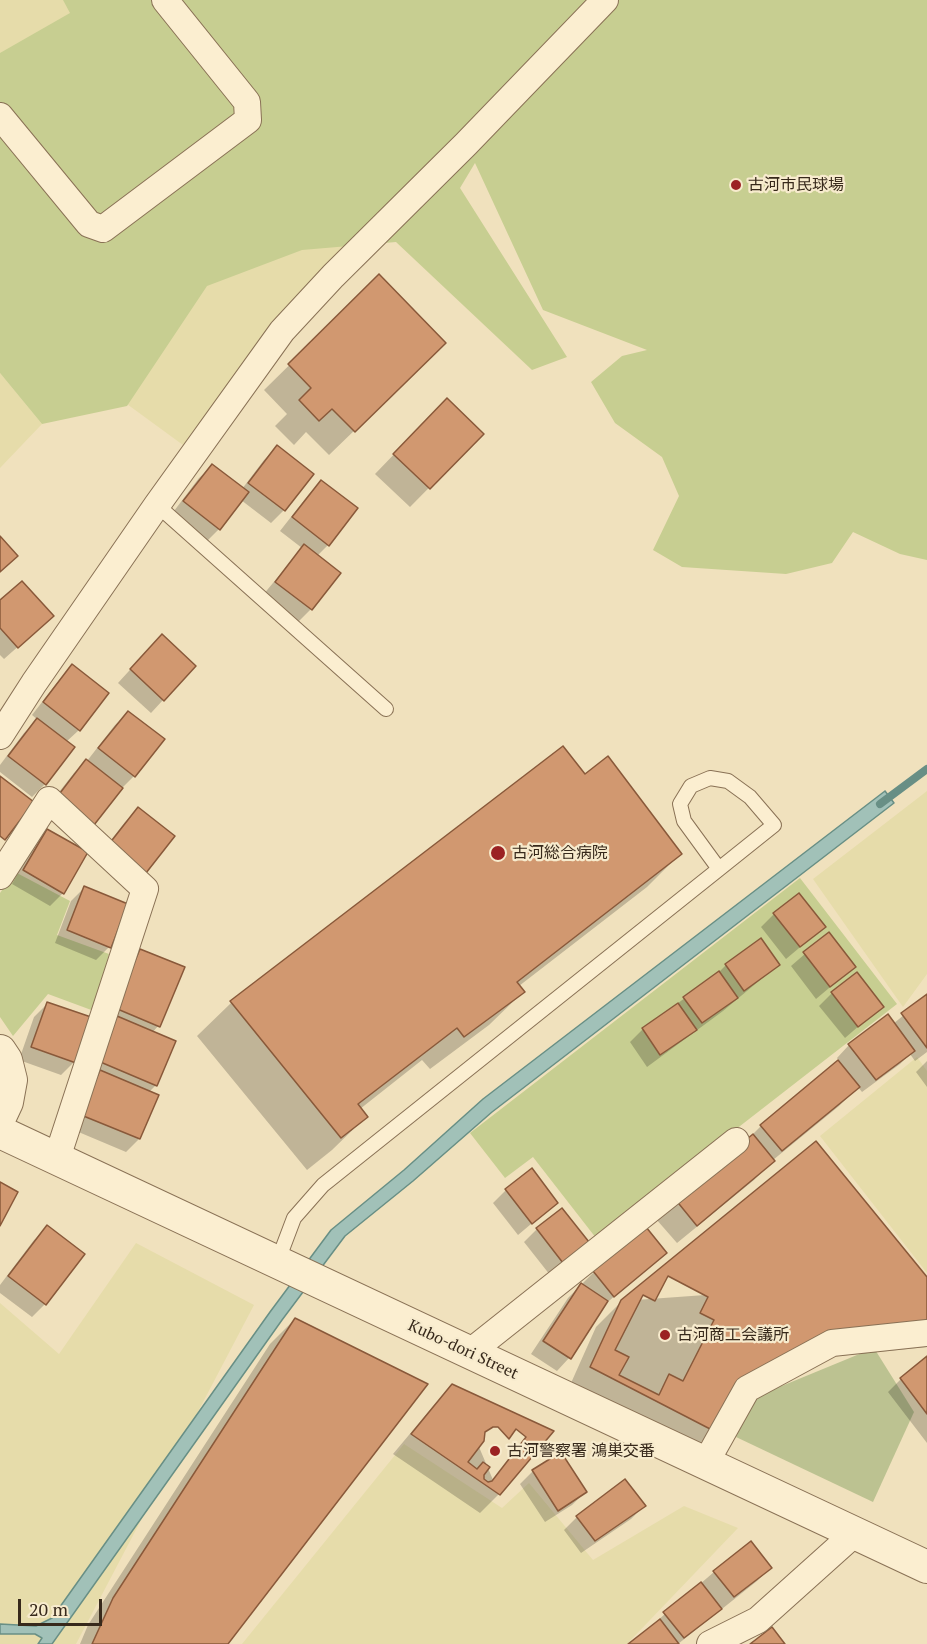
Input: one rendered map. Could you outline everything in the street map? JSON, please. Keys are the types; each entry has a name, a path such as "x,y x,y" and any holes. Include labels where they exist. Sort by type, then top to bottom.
{"street":[{"path":"0,116 89,224 103,229 248,120 247,102 165,0"},
{"path":"0,736 34,683 282,331 333,276 466,144 605,0"},
{"path":"0,876 49,800 145,889 57,1158"},
{"path":"0,1051 6,1060 11,1080 7,1102 0,1117"},
{"name":"Kubo-dori Street","path":"0,1132 927,1567"},
{"path":"469,1353 736,1141"},
{"path":"705,1464 747,1389 832,1343 927,1333"},
{"path":"710,1644 758,1620 855,1533"}],"lane":[{"path":"158,505 387,709"},
{"path":"277,1263 294,1218 323,1185 719,869 774,825 750,797 728,781 710,778 691,786 680,804 684,821 719,869"}],"shaded area":[{"path":"0,0 76,0 80,6 0,69"},
{"path":"401,189 329,262 279,320 183,445 105,388 252,202"},
{"path":"0,373 42,424 0,468"},
{"path":"927,791 927,974 903,1007 813,879"},
{"path":"917,1057 927,1071 927,1273 820,1136"},
{"path":"136,1243 254,1305 76,1644 0,1644 0,1303 59,1354"},
{"path":"404,1444 502,1508 529,1483 593,1560 684,1506 738,1528 627,1644 242,1644"}],"green space":[{"path":"63,0 927,0 927,560 900,554 853,532 832,563 786,574 682,567 653,550 679,496 662,457 615,423 591,382 622,356 647,350 543,310 475,163 460,188 567,357 532,370 396,242 302,250 207,286 127,406 42,424 0,373 0,53 70,13"},
{"path":"15,872 70,901 57,935 109,954 94,1011 48,994 13,1036 0,1017 0,893"},
{"path":"800,878 897,1004 596,1238 533,1157 505,1178 470,1133"},
{"path":"874,1348 914,1412 873,1502 736,1437 755,1397"}],"water":[{"path":"885,791 894,803 492,1112 413,1181 345,1236 282,1320 52,1644 38,1644 42,1638 35,1634 0,1634 0,1624 36,1626 52,1618 331,1230 404,1170 483,1099"}],"building":[{"path":"379,274 446,343 355,432 332,409 319,421 299,400 311,388 288,364"},
{"path":"447,398 484,434 430,489 393,454"},
{"path":"277,445 314,474 285,511 248,483"},
{"path":"212,464 249,492 220,530 183,501"},
{"path":"321,480 358,508 329,546 292,517"},
{"path":"0,536 18,556 0,572"},
{"path":"304,544 341,573 312,610 275,582"},
{"path":"22,581 54,616 18,648 0,628 0,600"},
{"path":"162,634 196,666 164,701 130,669"},
{"path":"72,664 109,693 80,731 43,702"},
{"path":"128,711 165,739 135,777 98,748"},
{"path":"37,718 75,747 46,785 8,756"},
{"path":"563,746 585,774 608,756 682,854 517,982 525,992 464,1037 457,1028 358,1104 368,1117 341,1138 230,1001"},
{"path":"86,759 123,788 94,825 57,797"},
{"path":"0,776 34,802 5,840 0,836"},
{"path":"138,807 175,836 146,873 109,844"},
{"path":"47,829 88,852 64,894 23,870"},
{"path":"84,886 128,904 111,948 67,930"},
{"path":"799,893 826,927 800,947 773,913"},
{"path":"829,932 856,967 830,987 803,952"},
{"path":"761,938 780,965 744,991 725,964"},
{"path":"140,949 185,967 160,1027 115,1008"},
{"path":"719,971 738,998 702,1023 683,997"},
{"path":"857,972 884,1007 858,1027 831,992"},
{"path":"927,994 927,1048 901,1013"},
{"path":"47,1002 91,1017 76,1063 31,1047"},
{"path":"678,1003 697,1030 660,1055 642,1028"},
{"path":"888,1014 915,1051 876,1080 848,1044"},
{"path":"117,1016 176,1041 157,1086 98,1061"},
{"path":"838,1060 860,1087 782,1151 760,1125"},
{"path":"100,1070 159,1095 140,1139 81,1115"},
{"path":"753,1134 775,1161 697,1226 675,1199"},
{"path":"816,1141 927,1277 927,1325 835,1335 714,1431 590,1367 621,1300"},
{"path":"532,1168 558,1203 532,1224 505,1189"},
{"path":"0,1182 18,1192 0,1226"},
{"path":"562,1208 589,1242 563,1263 536,1228"},
{"path":"47,1225 85,1254 46,1305 8,1276"},
{"path":"646,1227 667,1253 614,1297 593,1271"},
{"name":"古河商工会議所","path":"668,1276 708,1297 700,1313 714,1320 683,1381 669,1374 659,1395 619,1375 629,1357 615,1350 643,1295 655,1301"},
{"path":"581,1283 608,1301 571,1359 543,1341"},
{"path":"295,1318 428,1384 228,1644 92,1644 113,1598"},
{"path":"927,1356 927,1414 900,1378"},
{"path":"452,1384 554,1431 500,1495 411,1434"},
{"name":"古河警察署 鴻巣交番","path":"498,1427 509,1439 516,1429 526,1437 492,1481 488,1482 484,1479 484,1475 490,1467 483,1462 477,1469 468,1462 484,1441 485,1432"},
{"path":"561,1452 587,1492 558,1511 532,1470"},
{"path":"625,1479 646,1506 595,1541 576,1516"},
{"path":"751,1541 772,1568 734,1597 713,1571"},
{"path":"701,1582 722,1609 684,1638 663,1612"},
{"path":"660,1619 679,1644 628,1644"},
{"path":"772,1627 785,1644 750,1644"}],"waterway":[{"path":"880,804 927,769"}],"place":[{"name":"古河市民球場","path":"736,185"},
{"name":"古河総合病院","path":"498,853"},
{"name":"古河商工会議所","path":"665,1335"},
{"name":"古河警察署 鴻巣交番","path":"495,1451"}]}
